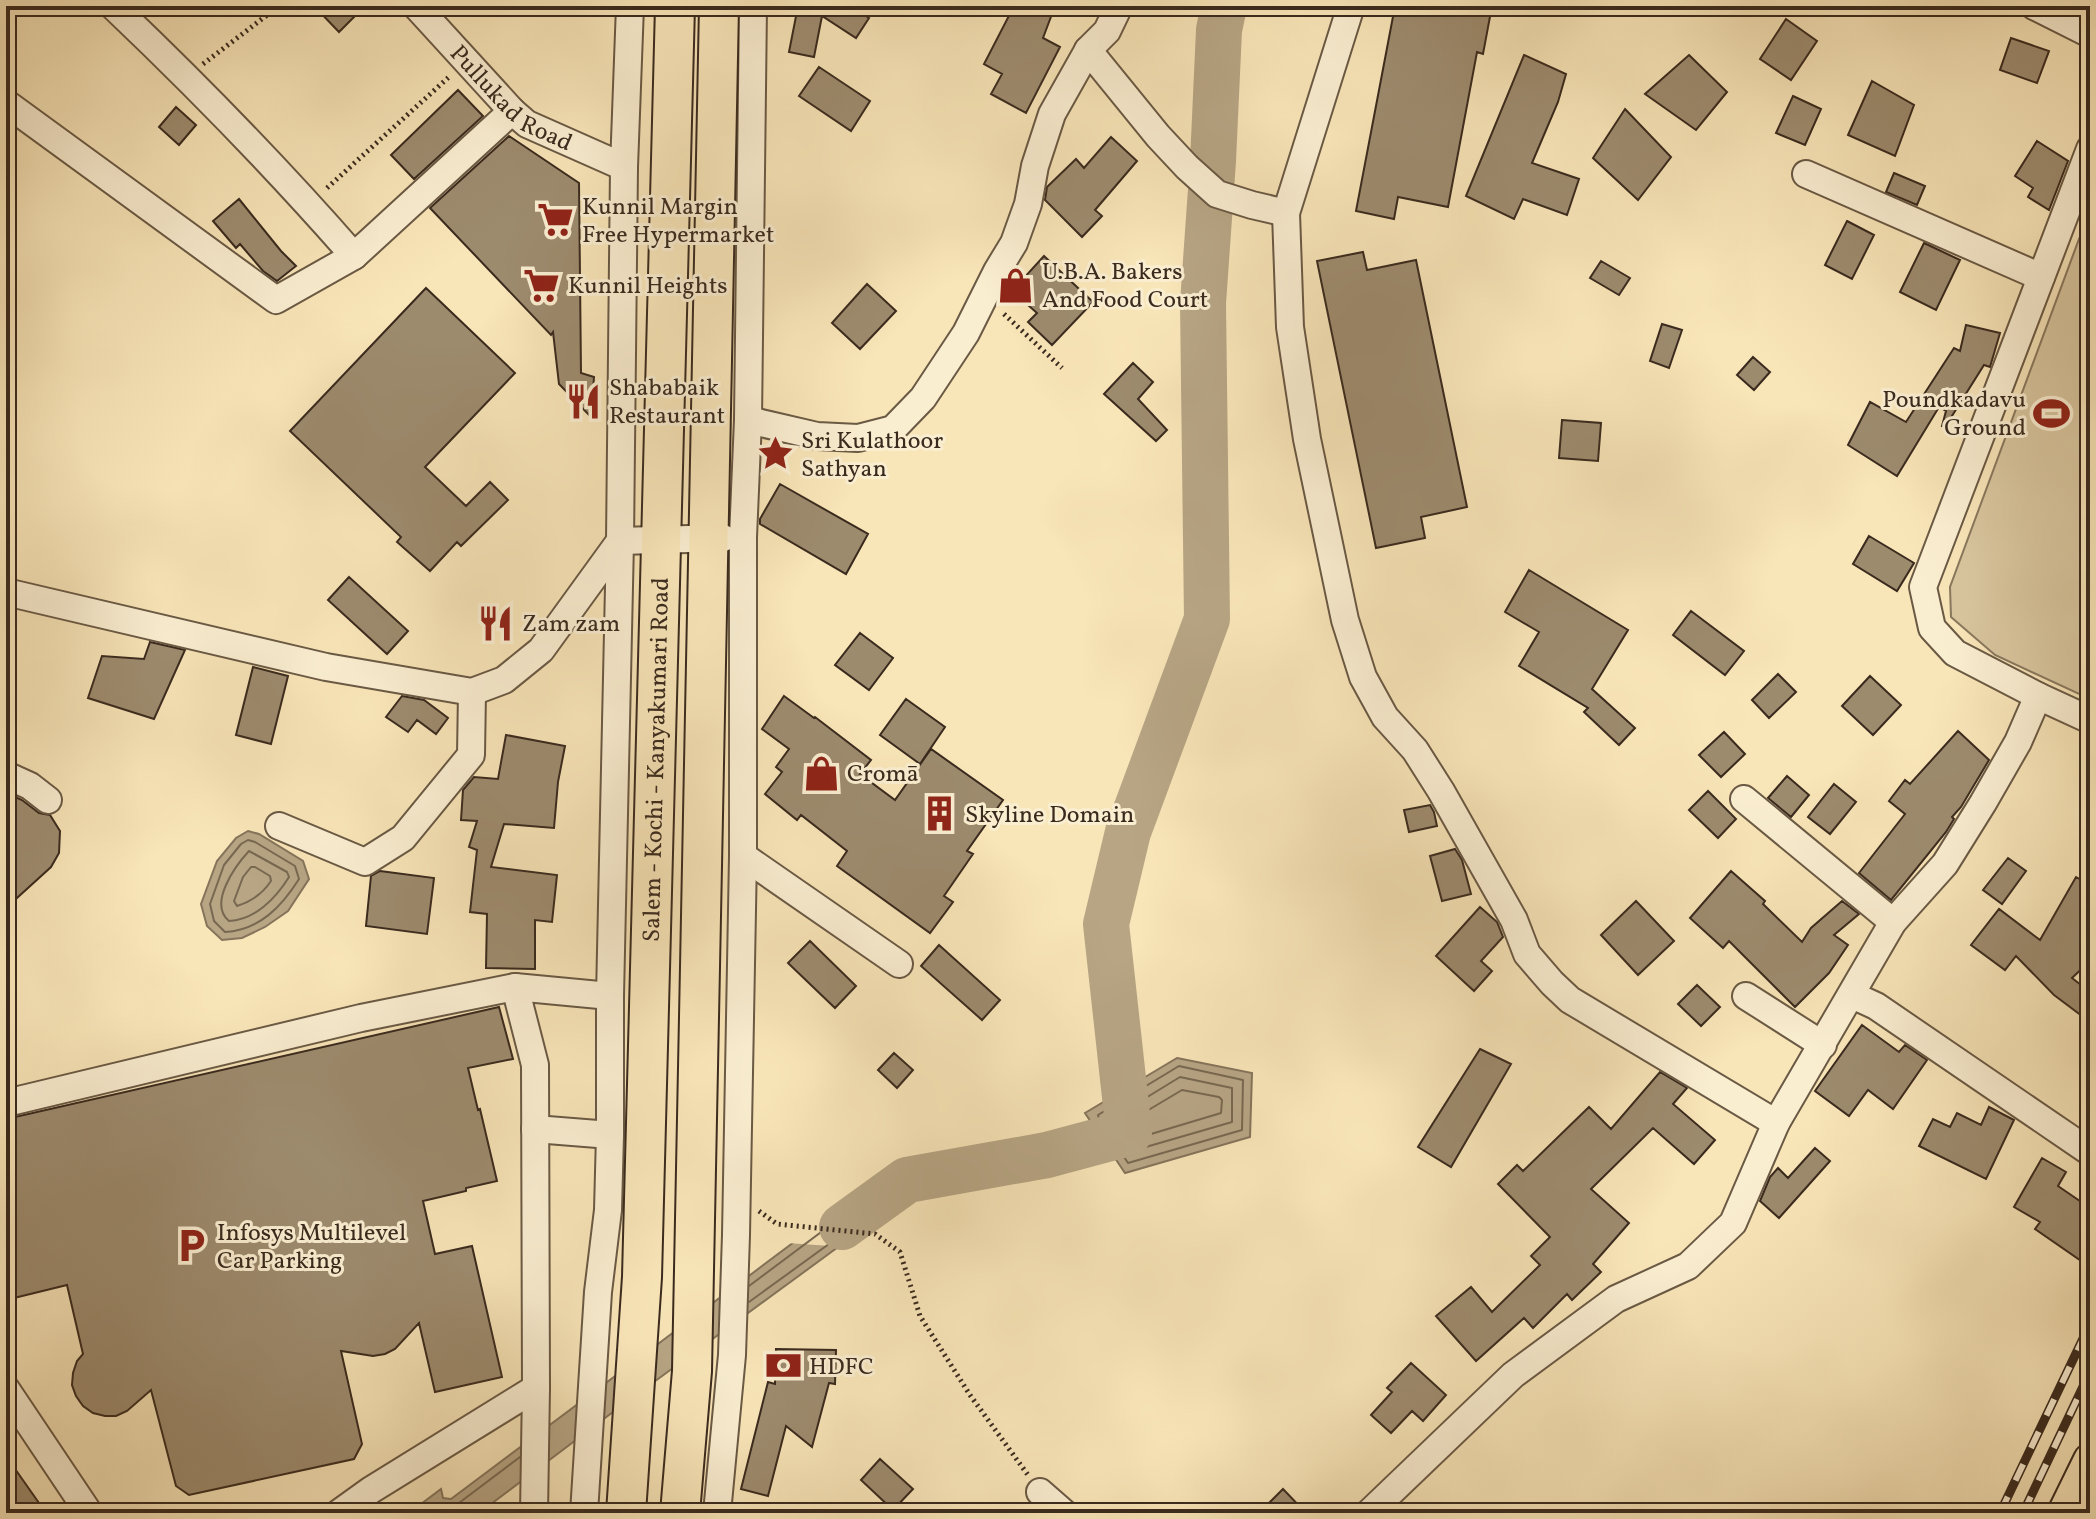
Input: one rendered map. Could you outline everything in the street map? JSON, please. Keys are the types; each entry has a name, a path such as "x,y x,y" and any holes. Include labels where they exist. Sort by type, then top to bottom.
{"highway":[{"name":"Salem - Kochi - Kanyakumari Road","path":"626,1513 642,1277 675,6"},
{"name":"Salem - Kochi - Kanyakumari Road","path":"680,1513 692,1371 725,538 719,6"}],"main road":[{"path":"2064,1513 2090,1460"}],"street":[{"path":"113,6 187,76 354,256"},
{"name":"Pullukad Road","path":"416,6 465,62 527,124 624,167"},
{"path":"584,1513 598,1292 608,1210 624,167 630,6"},
{"path":"717,1513 732,1355 743,856 725,538 748,420 753,6"},
{"path":"748,420 817,436 858,438 893,429 923,398 966,333 1014,243 1028,204 1035,166 1052,114 1088,50 1107,31 1119,6"},
{"path":"1351,6 1286,213 1290,327 1307,439 1345,620 1363,677 1385,717 1415,750 1441,791 1514,920 1527,954 1552,983 1570,1000 1776,1123"},
{"path":"2034,6 2090,34"},
{"path":"1088,50 1158,136 1217,194 1286,213"},
{"path":"6,103 276,300 354,256 512,111"},
{"path":"2090,149 1923,587 1932,628 1955,653 2090,720"},
{"path":"1806,174 2041,277"},
{"path":"620,541 725,538"},
{"path":"6,592 326,667 472,692 504,680 541,650 620,541"},
{"path":"279,826 365,862 403,838 471,755 472,692"},
{"path":"1369,1513 1513,1375 1616,1299 1688,1266 1733,1223 1776,1123 1893,922 1945,864 1983,803 2018,742 2038,696"},
{"path":"6,775 30,786 48,800"},
{"path":"1744,799 1893,922"},
{"path":"743,856 899,964"},
{"path":"6,1103 361,1018 515,987 610,996"},
{"path":"515,987 535,1065 534,1513"},
{"path":"1852,995 1876,1006 2090,1152"},
{"path":"1746,996 1823,1045"},
{"path":"535,1129 610,1135"},
{"path":"6,1389 89,1513"},
{"path":"339,1513 371,1490 536,1399"},
{"path":"1040,1492 1064,1513"}],"path":[{"path":"187,76 279,6"},
{"path":"309,205 465,62"},
{"path":"985,297 1062,368"},
{"path":"757,1209 777,1224 875,1234 895,1247 900,1252 920,1316 970,1395 1040,1492"}],"shaded area":[{"name":"Poundkadavu Ground","path":"2090,216 2090,699 1995,655 1951,617 1950,587"}],"water":[{"path":"248,831 259,834 303,861 309,879 288,911 242,938 222,940 207,926 201,904 217,861 236,838"},
{"path":"1177,1058 1252,1073 1250,1137 1125,1173 1085,1113"},
{"path":"873,1183 905,1198 479,1513 409,1513 441,1489 443,1498 451,1499"}],"pier":[{"path":"826,1213 884,1218 845,1247 787,1243"}],"building":[{"path":"314,6 365,6 339,32"},
{"path":"798,6 851,6 869,18 856,38 822,16 814,57 789,52"},
{"path":"1014,6 1055,6 1043,38 1060,47 1026,113 991,94 1002,74 984,64"},
{"path":"1395,6 1492,6 1483,54 1477,52 1448,207 1398,197 1394,219 1356,211"},
{"path":"1786,19 1817,41 1791,80 1760,59"},
{"path":"2011,38 2049,51 2037,83 2000,70"},
{"path":"1524,55 1566,74 1558,102 1532,163 1579,179 1567,215 1523,199 1514,219 1466,196"},
{"path":"1689,55 1727,92 1696,130 1645,94"},
{"path":"819,67 870,101 851,131 799,96"},
{"path":"1872,81 1914,105 1895,156 1848,135"},
{"path":"458,90 483,116 414,179 391,155"},
{"path":"1793,96 1821,109 1805,145 1776,133"},
{"path":"176,107 196,125 179,145 159,127"},
{"path":"1625,109 1671,157 1638,200 1593,158"},
{"name":"Kunnil Heights","path":"509,136 579,183 581,373 594,377 591,417 559,384 553,332 551,335 430,208"},
{"path":"1111,137 1137,161 1095,210 1102,216 1082,237 1045,200 1047,187 1076,159 1084,168"},
{"path":"2037,141 2068,161 2049,210 2028,197 2033,188 2015,176"},
{"path":"1894,173 1925,186 1917,205 1886,192"},
{"path":"239,199 296,266 277,281 263,271 240,244 236,248 213,221"},
{"path":"1847,221 1874,235 1852,279 1825,265"},
{"path":"1924,243 1960,260 1936,310 1900,292"},
{"path":"1363,252 1367,270 1416,260 1467,507 1421,517 1425,538 1376,548 1317,261"},
{"path":"1044,256 1093,302 1052,345 1028,322 1037,313 1012,291"},
{"path":"1601,261 1630,278 1619,295 1590,278"},
{"path":"867,284 896,311 860,349 832,323"},
{"path":"426,288 515,373 425,467 466,506 490,482 508,500 461,546 457,542 430,571 397,542 401,537 290,431"},
{"path":"1662,324 1682,330 1669,368 1650,361"},
{"path":"1966,325 2000,333 1990,367 1984,365 1945,427 1942,426 1946,411 1939,407 1897,476 1848,445 1870,402 1906,422 1954,348 1960,351"},
{"path":"1753,357 1770,372 1754,390 1737,375"},
{"path":"1133,363 1153,382 1138,399 1167,430 1156,441 1104,394"},
{"path":"1562,420 1601,423 1598,461 1559,458"},
{"path":"780,484 868,534 846,574 760,524"},
{"path":"1869,536 1914,563 1897,591 1853,564"},
{"path":"1529,570 1628,630 1592,689 1635,728 1619,745 1584,712 1588,708 1519,666 1539,632 1505,612"},
{"path":"349,577 408,631 387,654 328,600"},
{"path":"1691,611 1744,651 1725,675 1673,635"},
{"path":"860,633 893,658 869,690 835,665"},
{"path":"150,642 185,650 154,719 88,698 102,656 144,659"},
{"path":"253,667 288,676 271,744 236,735"},
{"path":"1778,674 1796,692 1769,718 1752,700"},
{"path":"1870,676 1901,705 1873,735 1842,706"},
{"path":"402,696 424,700 448,718 436,734 417,720 408,732 386,717"},
{"path":"784,696 871,760 860,774 895,800 931,749 1003,800 967,851 973,854 944,896 953,902 930,933 837,866 847,851 801,815 797,820 765,794 782,772 776,767 789,749 762,729"},
{"path":"906,699 945,727 920,764 880,735"},
{"path":"1958,731 1989,760 1952,817 1954,819 1946,832 1891,900 1859,873 1905,814 1889,801 1905,780 1910,784"},
{"path":"1724,732 1745,754 1721,777 1699,755"},
{"path":"506,735 565,746 554,828 504,824 491,867 557,875 552,922 535,920 535,969 486,968 487,914 470,912 477,850 469,847 477,821 461,820 463,790 474,777 498,779"},
{"path":"1787,776 1809,795 1791,817 1768,798"},
{"path":"1834,784 1856,802 1830,834 1808,817"},
{"path":"1708,791 1736,819 1718,838 1689,810"},
{"path":"6,793 39,813 50,815 60,831 59,853 51,867 6,908"},
{"path":"1430,805 1437,826 1409,832 1404,810"},
{"path":"1455,849 1462,860 1471,894 1442,901 1430,856"},
{"path":"2008,858 2026,871 2002,904 1983,890"},
{"path":"380,871 434,878 427,934 366,926 371,876"},
{"path":"1731,871 1765,901 1763,904 1802,942 1811,928 1842,901 1859,914 1834,935 1848,945 1829,973 1795,1007 1729,941 1723,948 1690,918"},
{"path":"2076,877 2090,885 2090,961 2072,978 2090,992 2090,1022 2054,995 2016,956 2005,970 1971,945 1999,909 2040,940"},
{"path":"1636,901 1674,941 1638,975 1601,935"},
{"path":"1480,907 1497,922 1503,937 1481,961 1492,971 1474,991 1436,956"},
{"path":"810,941 856,986 835,1008 788,963"},
{"path":"939,945 1000,1000 982,1020 921,966"},
{"path":"1697,985 1720,1007 1701,1026 1678,1004"},
{"name":"Infosys Multilevel Car Parking","path":"499,1007 513,1059 468,1068 497,1181 423,1201 435,1254 472,1246 502,1377 435,1392 419,1323 395,1349 385,1354 373,1356 341,1351 362,1444 354,1459 189,1495 176,1486 151,1390 127,1411 116,1416 93,1413 76,1396 72,1385 73,1373 83,1354 67,1285 6,1300 6,1119"},
{"path":"1862,1025 1899,1052 1905,1045 1927,1060 1893,1109 1868,1090 1849,1116 1815,1091"},
{"path":"1480,1049 1511,1064 1451,1167 1418,1147"},
{"path":"894,1053 913,1070 897,1088 878,1070"},
{"path":"1660,1072 1687,1088 1673,1104 1715,1140 1694,1164 1653,1128 1591,1189 1629,1223 1593,1264 1601,1272 1572,1300 1567,1294 1533,1328 1524,1318 1476,1361 1436,1316 1471,1287 1492,1312 1540,1265 1531,1256 1550,1237 1498,1184 1517,1165 1523,1171 1589,1107 1611,1129"},
{"path":"1989,1107 2014,1120 1986,1179 1919,1146 1933,1119 1950,1127 1957,1113 1981,1125"},
{"path":"1815,1148 1830,1161 1779,1218 1760,1201 1770,1177 1778,1168 1788,1178"},
{"path":"2042,1158 2066,1172 2058,1186 2090,1208 2090,1267 2035,1229 2040,1222 2014,1207"},
{"path":"776,1349 836,1350 835,1384 829,1383 812,1447 786,1426 768,1496 741,1489 768,1382 775,1384"},
{"path":"1411,1363 1446,1395 1423,1421 1412,1411 1391,1433 1371,1415 1392,1392 1387,1388"},
{"path":"6,1456 46,1513 6,1513"},
{"path":"880,1459 913,1489 893,1510 861,1480"},
{"path":"1283,1489 1306,1513 1259,1513"}],"waterway":[{"path":"842,1227 907,1180 1047,1155 1129,1133 1106,924 1128,832 1207,619 1203,303 1219,30 1224,6"}],"railway":[{"path":"2000,1513 2090,1324"},
{"path":"2023,1513 2090,1372"}],"place":[{"name":"Kunnil Margin Free Hypermarket","path":"556,220"},
{"name":"Kunnil Heights","path":"542,285"},
{"name":"U.B.A. Bakers And Food Court","path":"1016,285"},
{"name":"Shababaik Restaurant","path":"583,401"},
{"name":"Poundkadavu Ground","path":"2052,413"},
{"name":"Sri Kulathoor Sathyan","path":"775,454"},
{"name":"Zam zam","path":"496,623"},
{"name":"Cromā","path":"821,773"},
{"name":"Skyline Domain","path":"939,814"},
{"name":"Infosys Multilevel Car Parking","path":"191,1246"},
{"name":"HDFC","path":"783,1366"}]}
